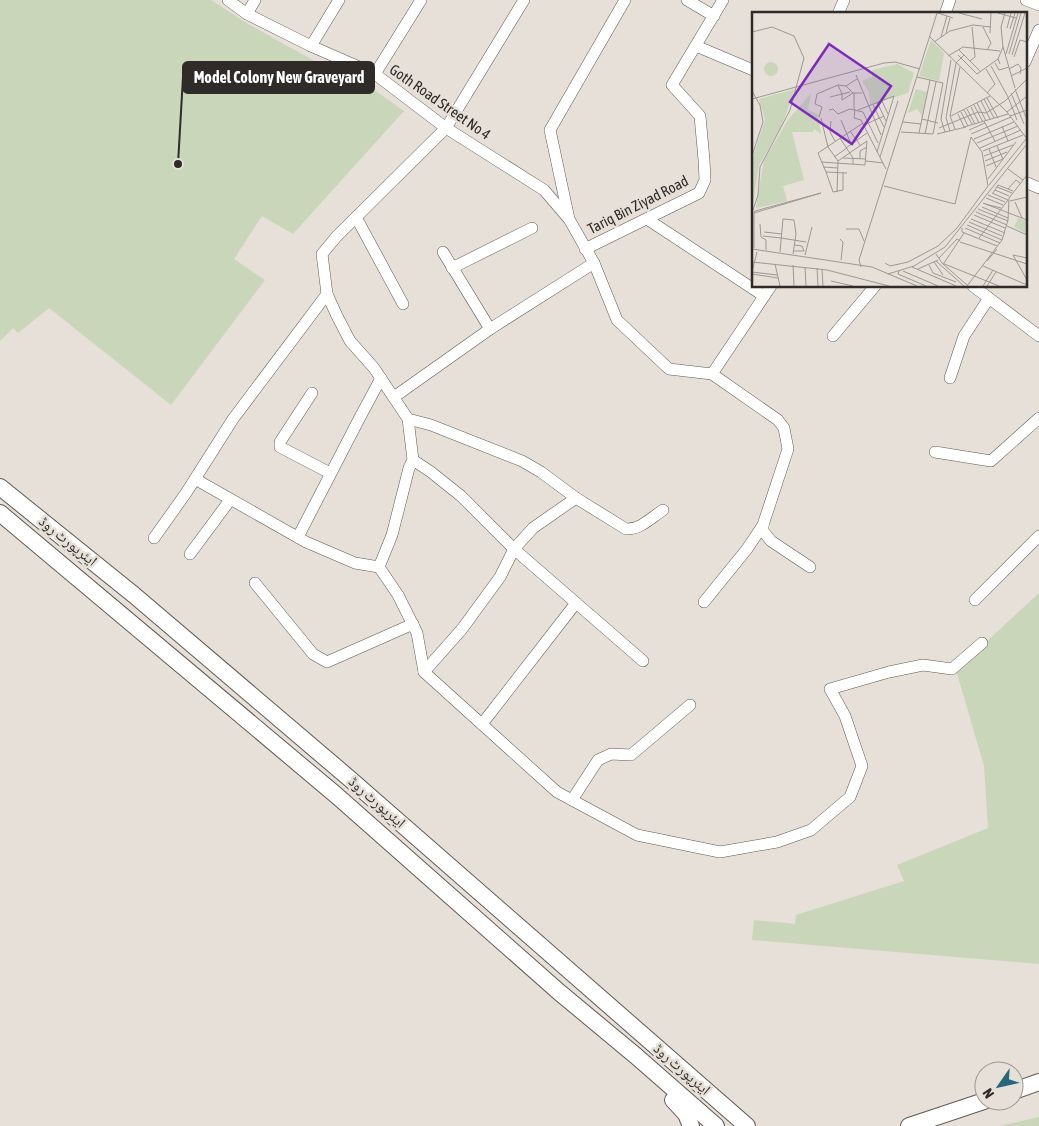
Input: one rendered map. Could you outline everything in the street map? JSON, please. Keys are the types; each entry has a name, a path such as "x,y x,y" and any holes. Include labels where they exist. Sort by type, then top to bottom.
{"main road":[{"name":"ایئرپورٹ روڈ","path":"0,487 134,595 336,766 748,1126"},
{"name":"ایئرپورٹ روڈ","path":"0,513 336,795 559,992 716,1126"},
{"path":"636,1056 655,1085 686,1114 691,1126"},
{"path":"1024,1087 1039,1082"},
{"path":"909,1126 974,1104"}],"street":[{"name":"Goth Road Street No 4","path":"228,0 247,14 311,46 375,74 446,128 544,190 569,220"},
{"path":"247,14 255,0"},
{"path":"311,46 339,0"},
{"path":"375,74 421,0"},
{"path":"379,567 392,536 413,460 408,419 374,368 350,341 327,294 322,254 356,217 446,128 524,0"},
{"path":"625,0 550,130 569,220 594,263 617,320 669,369 712,374 778,420 784,428 788,449 763,525 747,549 704,602"},
{"path":"687,0 714,16"},
{"name":"Tariq Bin Ziyad Road","path":"586,249 699,193 704,180 700,116 672,85 723,0"},
{"path":"839,12 844,0"},
{"path":"945,12 950,0"},
{"path":"1026,0 1039,5"},
{"path":"1026,60 1039,30"},
{"path":"696,46 752,70"},
{"path":"1026,182 1039,188"},
{"path":"356,217 403,304"},
{"path":"647,218 764,296"},
{"path":"452,268 532,228"},
{"path":"443,252 490,330"},
{"path":"394,397 490,330 594,263"},
{"path":"712,374 770,288"},
{"path":"833,336 873,288"},
{"path":"976,288 1039,336"},
{"path":"154,538 195,479 233,419 327,294"},
{"path":"950,378 964,336 989,298"},
{"path":"298,537 381,378"},
{"path":"312,393 280,442 280,447 330,473"},
{"path":"935,452 991,461 1039,418"},
{"path":"408,419 431,425 522,461 626,529 631,530 639,527 663,510"},
{"path":"413,460 461,496 514,549 643,661"},
{"path":"195,479 306,542 355,563 379,567 398,595 417,633 424,672 557,792 637,835 720,852 777,842 811,830 850,797 862,766 845,716 830,689 889,672 923,665 952,669 982,643"},
{"path":"424,672 462,629 495,585 514,549 533,528 576,498"},
{"path":"190,554 230,500"},
{"path":"763,525 763,531 771,541 810,567"},
{"path":"975,600 1039,536"},
{"path":"255,583 312,654 326,662 413,624"},
{"path":"482,724 576,603"},
{"path":"572,800 598,760 611,754 631,755 690,705"}],"green space":[{"path":"0,0 211,0 248,24 336,73 370,87 404,111 293,234 262,216 234,259 265,280 171,405 49,308 18,333 13,328 0,341"},
{"path":"1039,593 1039,964 752,940 754,920 795,924 796,915 904,881 897,865 988,828 984,766 956,670"},
{"path":"1039,1117 1039,1126 999,1126"}],"place":[{"name":"Model Colony New Graveyard","path":"178,164"}]}
